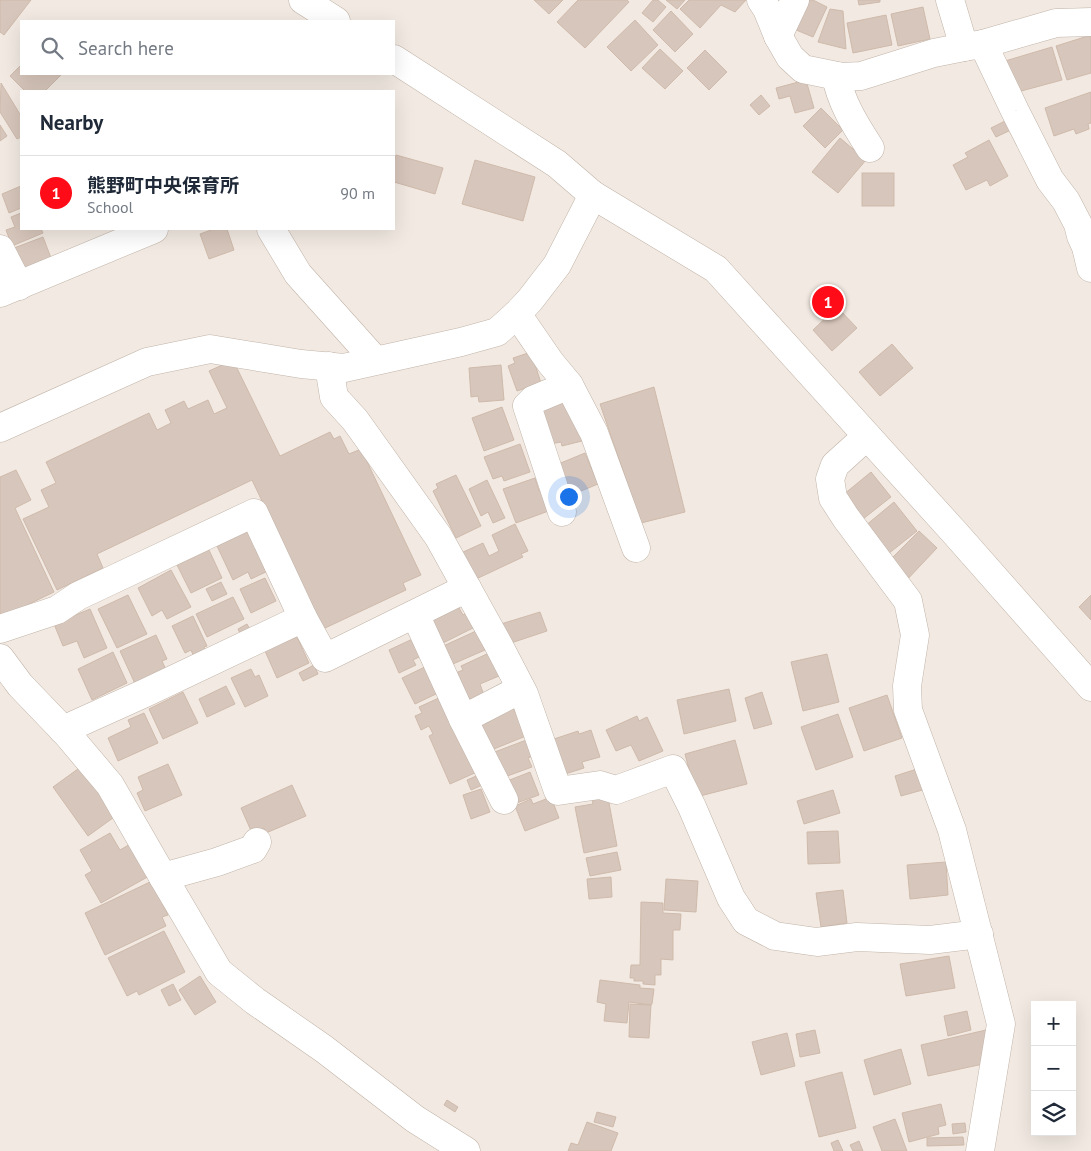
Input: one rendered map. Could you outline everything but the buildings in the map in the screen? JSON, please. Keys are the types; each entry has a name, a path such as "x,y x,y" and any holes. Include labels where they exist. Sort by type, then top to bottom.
{"street":[{"path":"303,0 334,20"},
{"path":"761,0 790,58 803,69 842,77 862,76 934,54 1056,23 1091,22"},
{"path":"778,36 794,0"},
{"path":"950,0 974,45 1015,111 1050,180 1066,201 1084,217 1086,247 1091,268"},
{"path":"395,60 557,164 593,195 716,269 1091,686"},
{"path":"836,76 838,87 847,108 870,148"},
{"path":"0,428 147,362 210,350 301,364 344,368 497,332 530,300 557,264 593,195"},
{"path":"0,249 9,290 152,230"},
{"path":"272,230 298,274 375,360"},
{"path":"517,314 550,362 569,385 594,433 636,548"},
{"path":"329,366 334,397 355,420 438,536 467,588 524,694 558,791 600,785 616,790 673,769 692,807 731,898 746,921 775,936 817,942 857,937 930,940 978,934"},
{"path":"562,512 527,406 533,400 569,385"},
{"path":"867,436 835,465 830,479 833,498 908,601 915,634 907,686 908,710 952,830 1001,1024 980,1151"},
{"path":"0,628 57,610 78,596 254,513 303,618 325,658 467,588"},
{"path":"63,730 303,618"},
{"path":"420,625 463,719 504,800"},
{"path":"0,658 20,685 63,730 110,784 220,972 255,1001 324,1049 415,1119 466,1151"},
{"path":"463,719 521,689"},
{"path":"163,877 218,862 253,849 257,842"}],"place":[{"name":"熊野町中央保育所","path":"828,302"}]}
